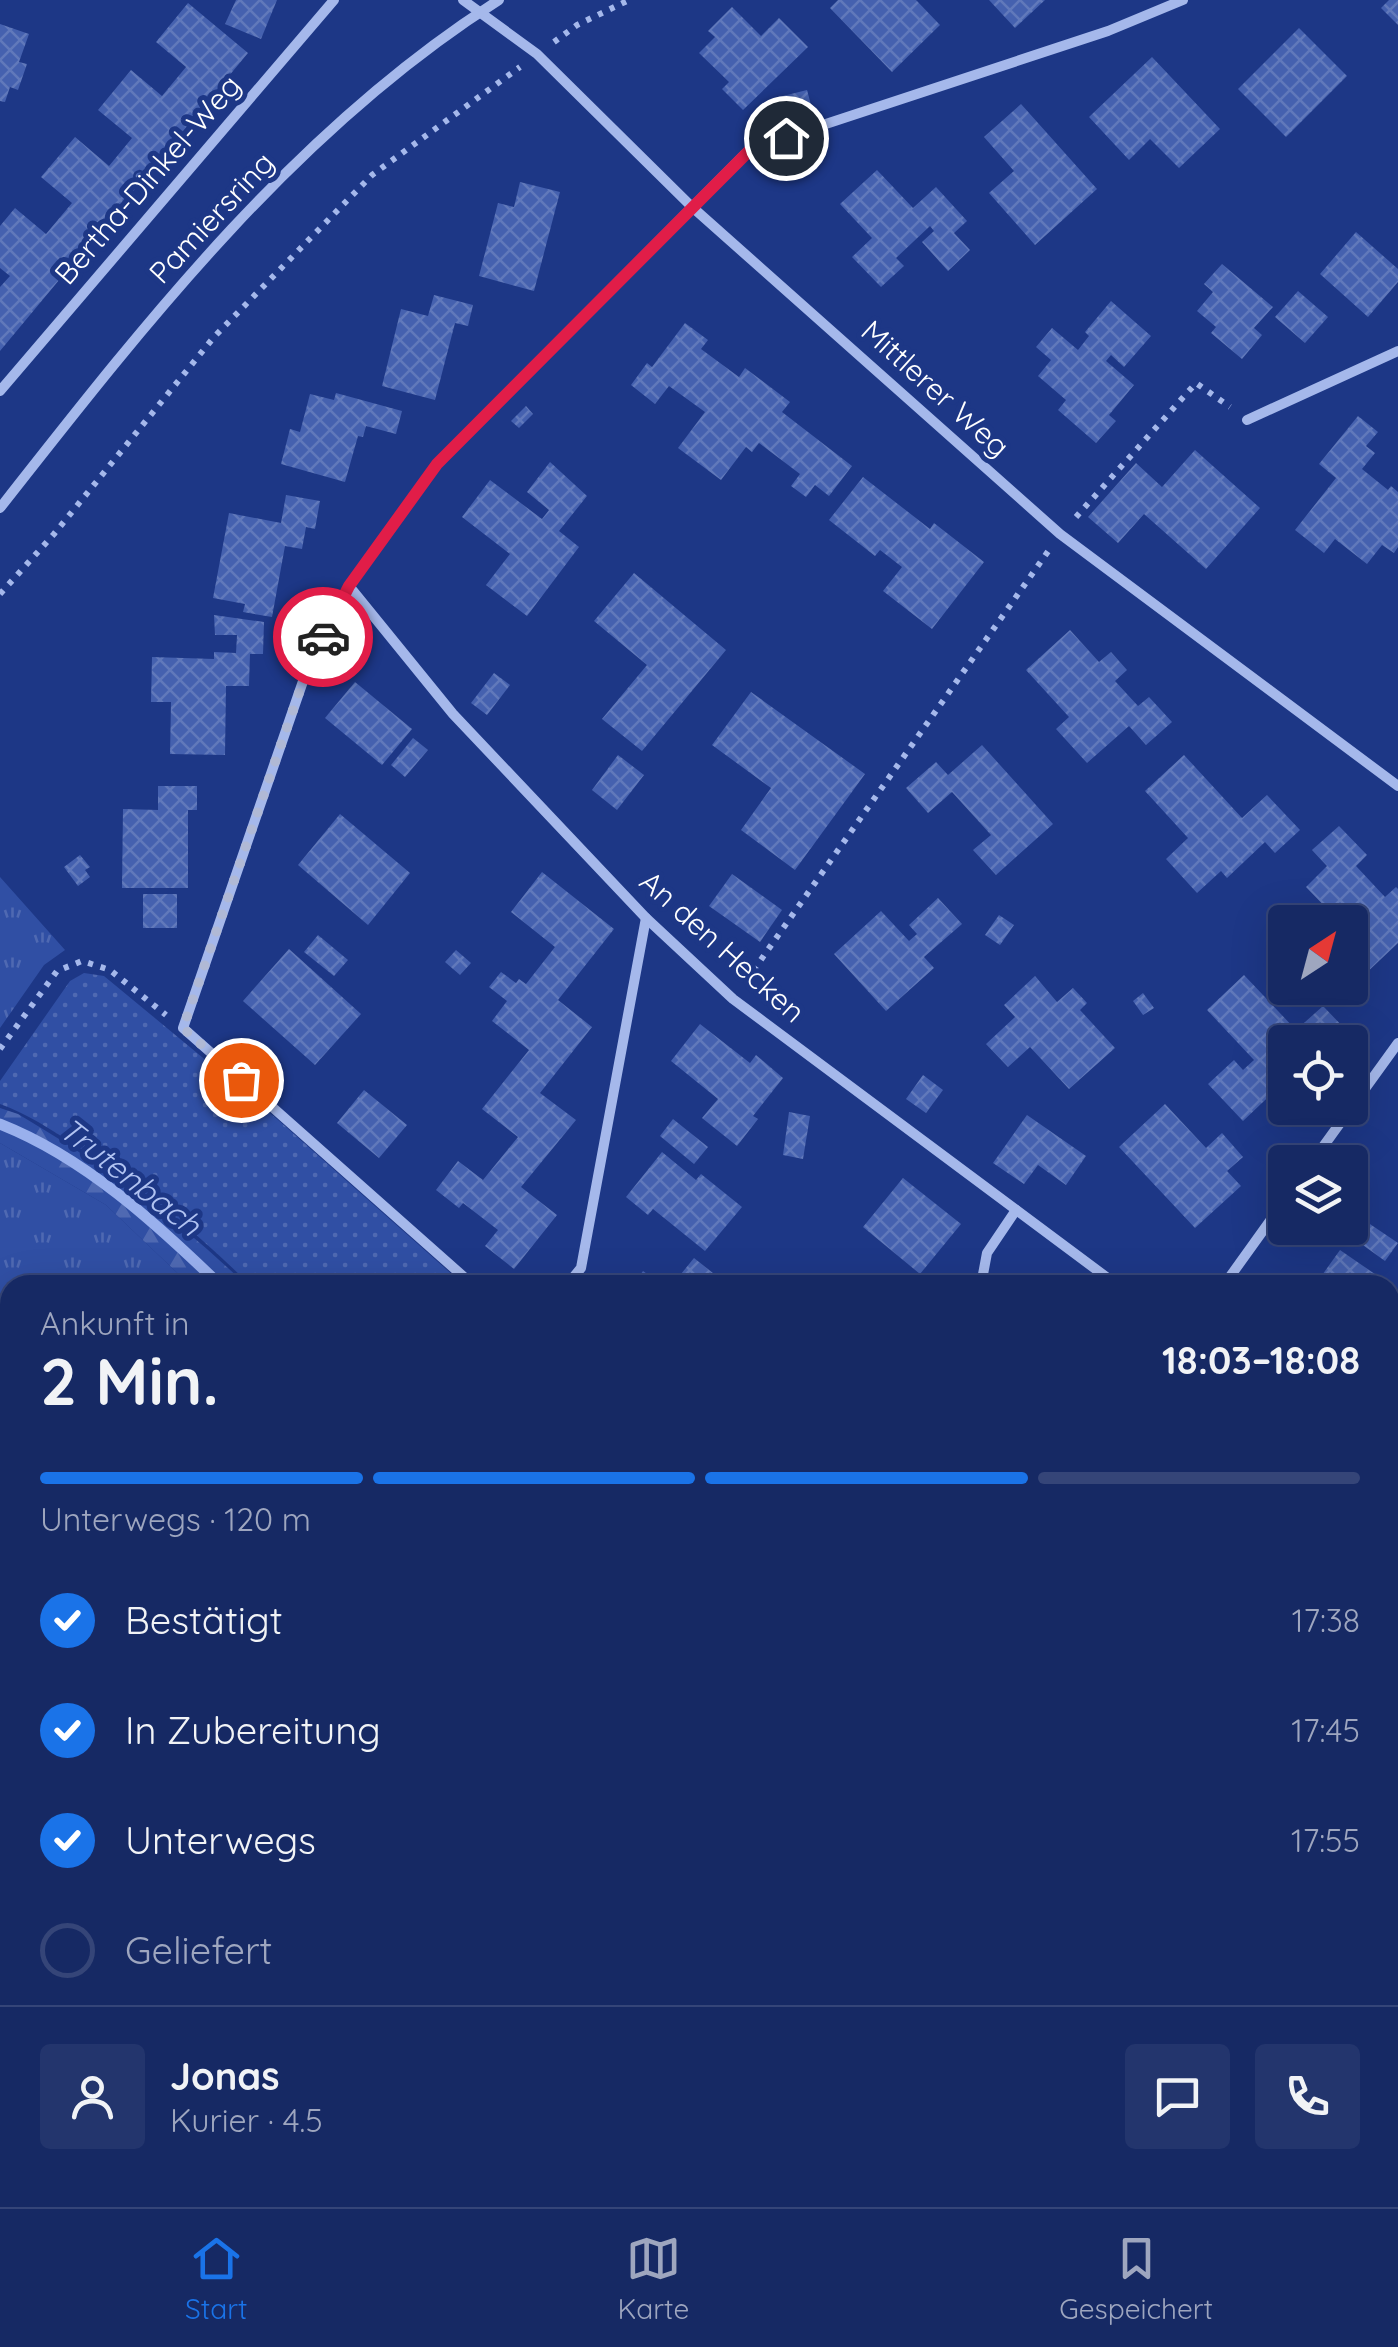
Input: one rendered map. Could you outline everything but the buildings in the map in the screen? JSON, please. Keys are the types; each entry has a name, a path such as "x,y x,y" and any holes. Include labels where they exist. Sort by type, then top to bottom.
{"street":[{"name":"Bertha-Dinkel-Weg","path":"0,391 334,0"},
{"name":"Mittlerer Weg","path":"463,0 537,54 692,206 1060,534 1398,786"},
{"name":"Pamiersring","path":"0,508 124,350 229,233 332,128 424,50 499,0"},
{"path":"461,1275 183,1028 310,661 349,586 437,464 750,150 1108,31 1183,0"},
{"path":"1247,420 1398,351"},
{"name":"An den Hecken","path":"349,586 454,714 646,918 733,999 1104,1275"},
{"path":"576,1275 581,1268 646,918"},
{"path":"1324,1145 1398,1044"},
{"path":"983,1275 988,1253 1016,1210"},
{"path":"1231,1275 1268,1224"}],"path":[{"path":"0,594 54,534 214,337 372,175 577,25 629,0"},
{"path":"733,999 1060,534 1196,382 1247,420"},
{"path":"0,1049 57,971 82,961 110,970 183,1028"}],"green space":[{"path":"0,877 65,950 44,965 0,1028"},
{"path":"84,973 104,976 277,1119 453,1275 239,1275 122,1176 39,1122 0,1104 0,1081 70,981"},
{"path":"0,1108 18,1114 108,1172 165,1214 235,1275 180,1275 106,1205 0,1143"},
{"path":"0,1143 106,1205 180,1275 0,1275"}],"waterway":[{"name":"Trutenbach","path":"0,1124 90,1173 209,1275"}],"way so far":[{"path":"241,1080 183,1028 310,661 323,637"}],"route":[{"path":"323,637 349,586 437,464 750,150 786,138"}]}
